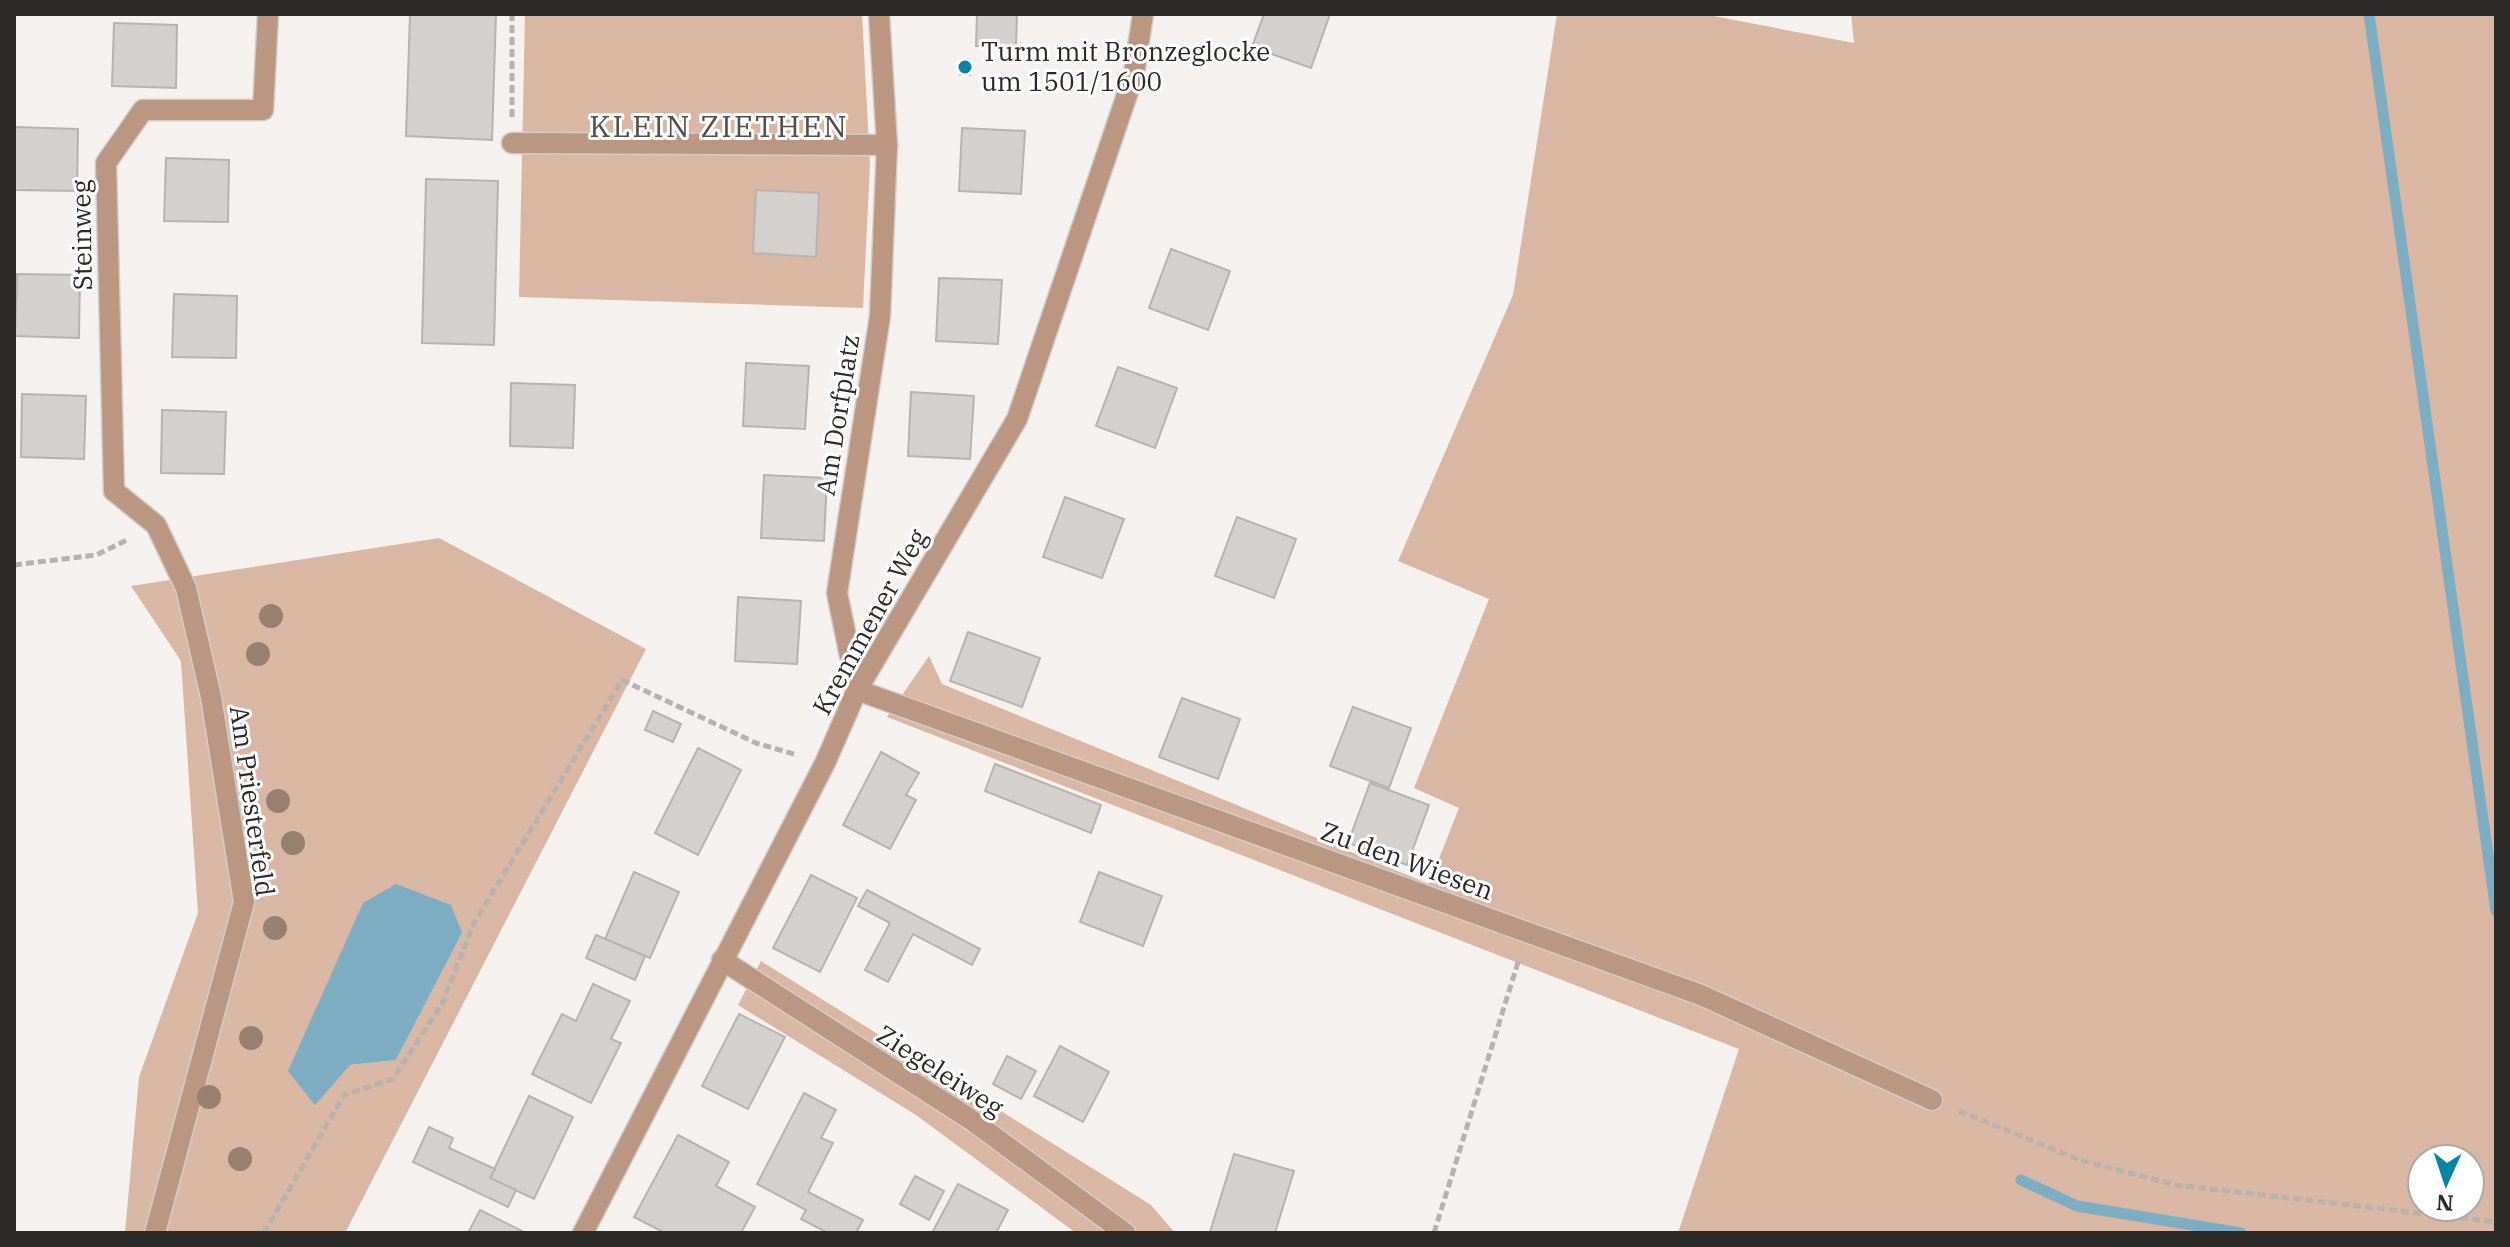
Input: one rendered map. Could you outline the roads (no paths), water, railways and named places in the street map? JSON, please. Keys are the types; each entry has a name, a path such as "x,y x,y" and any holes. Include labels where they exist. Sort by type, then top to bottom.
{"street":[{"name":"Steinweg","path":"114,491 106,163 143,110 263,110 268,14"},
{"name":"Am Dorfplatz","path":"857,690 837,593 880,316 887,145 879,14"},
{"name":"Kremmener Weg","path":"583,1233 825,763 857,690 1017,419 1134,74 1143,14"},
{"path":"512,143 887,145"},
{"name":"Am Priesterfeld","path":"114,491 156,525 186,588 204,666 244,902 155,1233"},
{"name":"Zu den Wiesen","path":"857,690 1701,995 1932,1100"},
{"name":"Ziegeleiweg","path":"722,960 970,1119 1125,1233"}],"water":[{"path":"396,884 451,905 462,933 396,1060 350,1065 315,1105 288,1071 363,903"}],"waterway":[{"path":"2369,14 2496,911"},
{"path":"2021,1180 2077,1206 2241,1233"}],"place":[{"name":"Turm mit Bronzeglocke um 1501/1600","path":"965,67"}],"district":[{"name":"KLEIN ZIETHEN","path":"719,127"}]}
